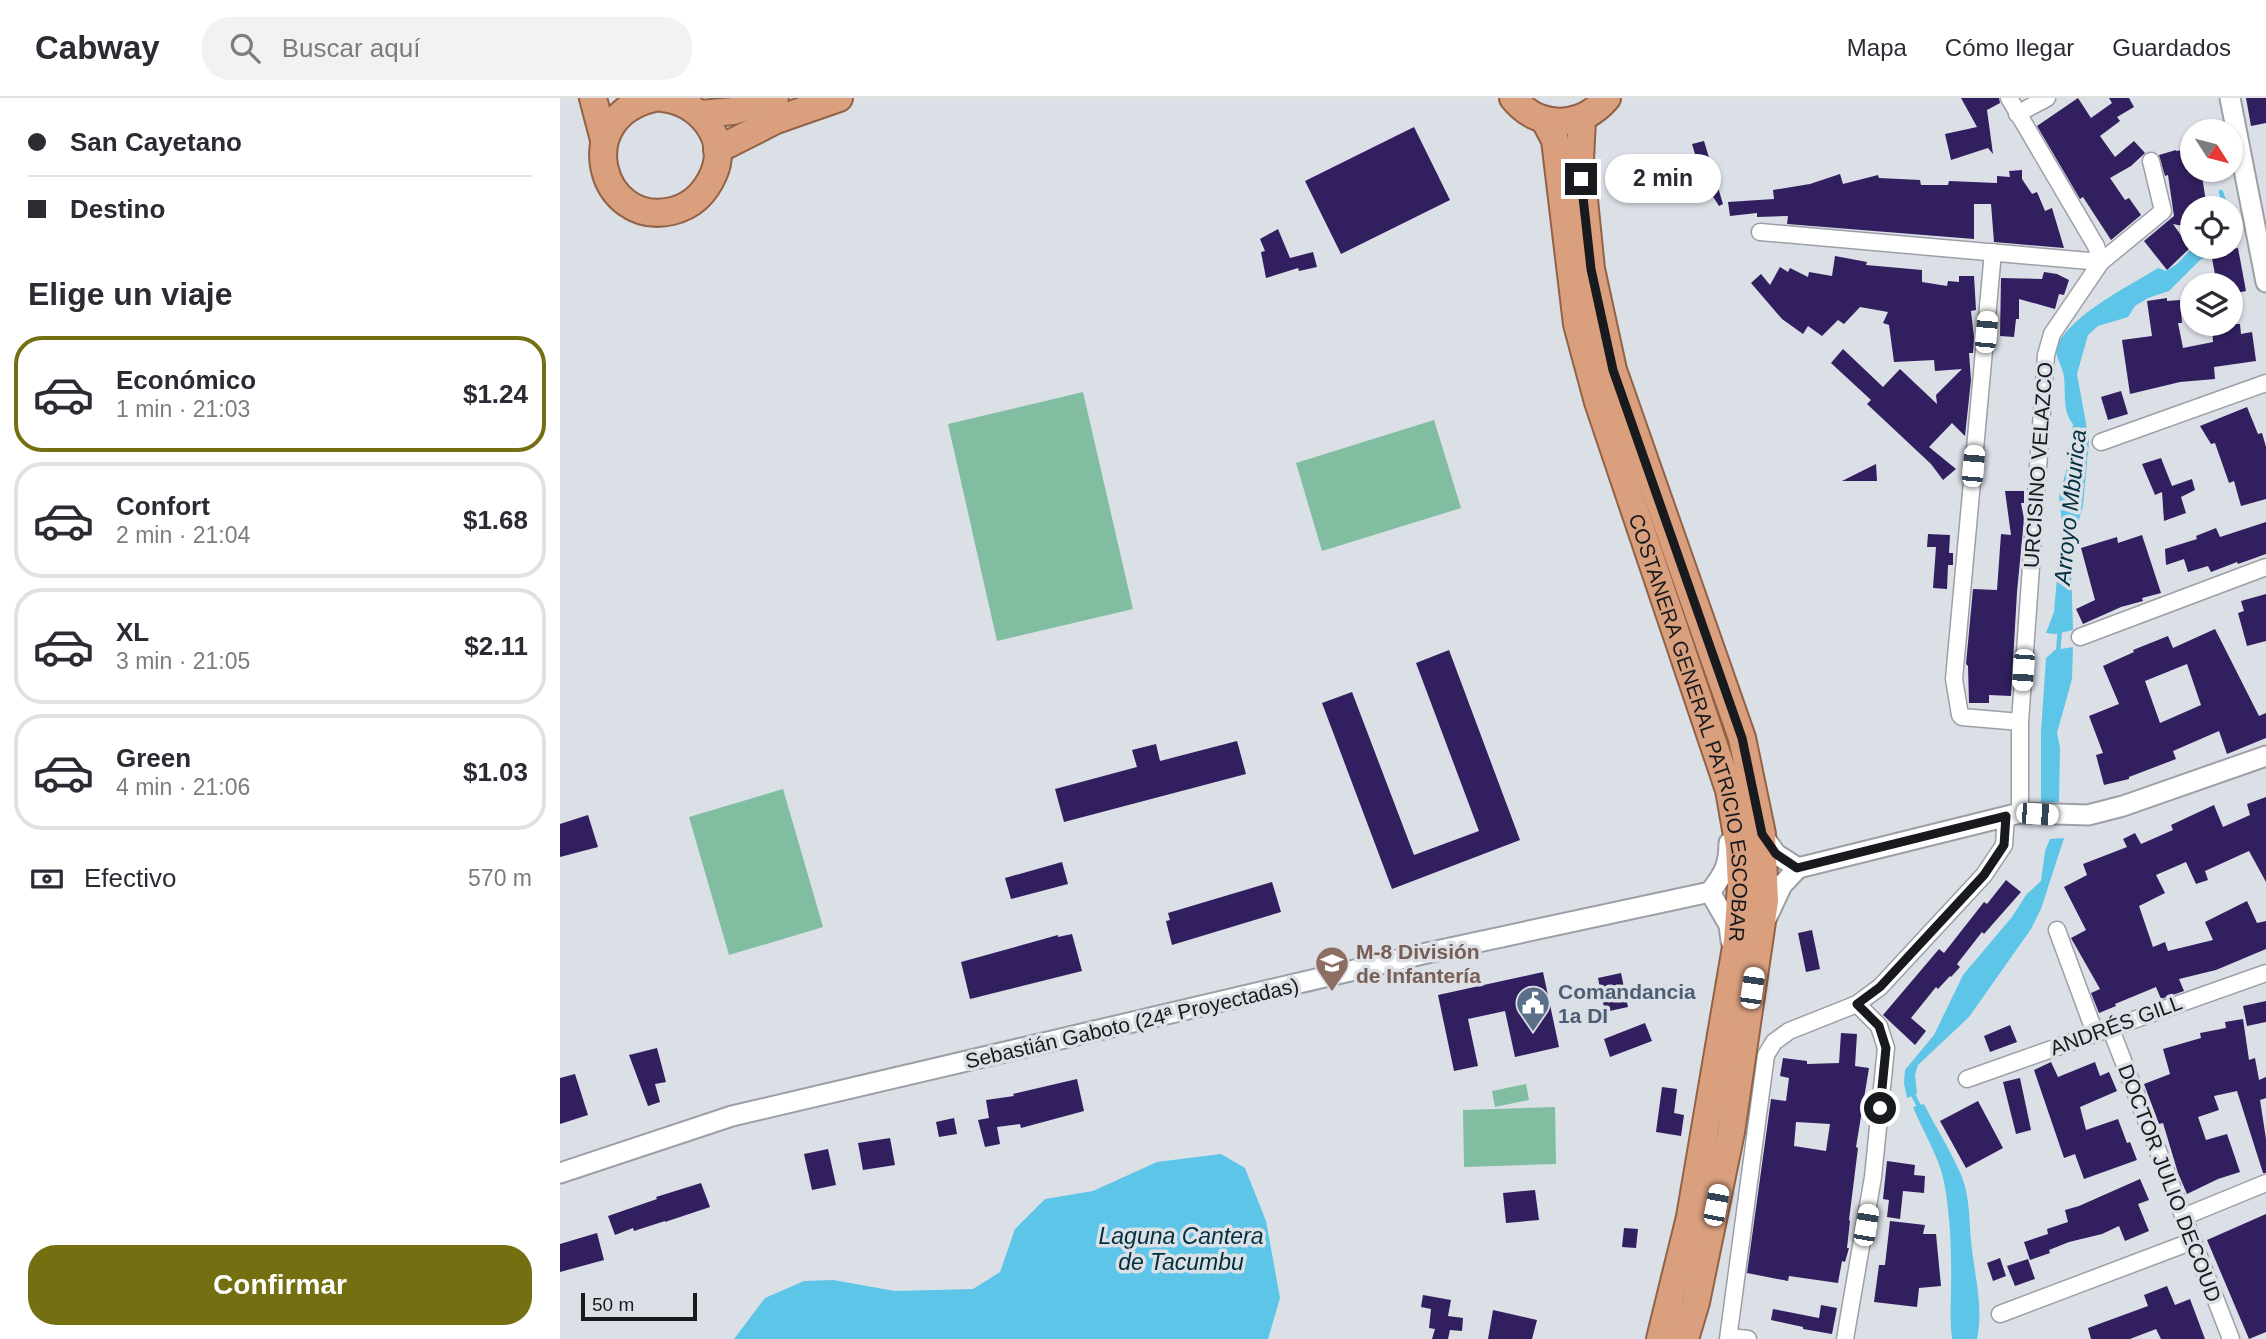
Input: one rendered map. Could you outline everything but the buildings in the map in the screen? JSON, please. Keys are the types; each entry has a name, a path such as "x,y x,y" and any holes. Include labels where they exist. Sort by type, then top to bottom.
{"highway":[{"path":"593,98 604,140 606,176 615,192 638,208 664,213 682,208 697,199 709,185 716,168 718,150 709,124 701,114 688,104 662,98"},
{"path":"604,140 612,124 624,111 639,102 654,98"},
{"path":"701,114 733,111 775,98"},
{"path":"718,150 776,120 839,98"},
{"path":"1513,98 1528,113 1545,121 1564,123 1582,119 1598,109 1607,98"},
{"name":"COSTANERA GENERAL PATRICIO ESCOBAR","path":"1582,119 1580,160 1591,269 1613,370 1742,738 1762,834 1765,901 1731,1132 1696,1303 1685,1339"},
{"name":"COSTANERA GENERAL PATRICIO ESCOBAR","path":"1545,121 1555,140 1577,324 1598,402 1729,790 1739,847 1741,885 1733,967 1690,1217 1660,1339"}],"street":[{"path":"1760,232 2101,262 2096,246 2080,217 2009,98"},
{"path":"2017,114 2048,98"},
{"path":"2230,98 2262,241 2266,282"},
{"name":"URCISINO VELAZCO","path":"1729,1338 1766,1055 1774,1042 1789,1031 1857,1004 1880,987 1984,875 2004,845 2013,815 2046,355 2052,334 2101,262 2163,211 2151,161"},
{"path":"1993,252 1954,679 1962,717 2020,722"},
{"path":"2101,442 2266,383"},
{"path":"2080,637 2266,567"},
{"path":"1759,937 1782,886 1797,868 2013,815 2088,814 2123,806 2266,756"},
{"path":"1729,790 1729,862 1710,892 1729,925 1733,967"},
{"path":"1762,834 1776,854 1797,868"},
{"name":"Sebastián Gaboto (24ª Proyectadas)","path":"560,1172 732,1116 1427,953 1710,892"},
{"path":"2057,930 2102,1030"},
{"name":"ANDRÉS GILL","path":"1967,1079 2266,973"},
{"path":"1844,1339 1874,1177 1886,1048 1879,1026 1857,1004"},
{"name":"DOCTOR JULIO DECOUD","path":"2102,1030 2183,1217 2231,1339"},
{"path":"2183,1217 2266,1183"},
{"path":"2000,1314 2193,1241"},
{"path":"1729,1338 1748,1339"}],"green space":[{"path":"1083,392 1133,609 997,641 948,424"},
{"path":"1434,420 1461,508 1322,551 1296,463"},
{"path":"783,789 823,927 729,955 689,817"},
{"path":"1526,1084 1529,1100 1495,1107 1492,1091"},
{"path":"1555,1107 1556,1164 1464,1167 1463,1110"}],"water":[{"path":"2182,259 2202,259 2187,273 2180,273 2180,280 2169,291 2148,298 2135,306 2128,317 2098,326 2088,335 2077,374 2089,440 2083,506 2073,540 2073,630 2046,633 2054,612 2062,523 2059,496 2071,453 2073,424 2066,407 2064,377 2055,349 2073,324 2086,313 2158,268 2166,271"},
{"path":"2073,647 2072,679 2057,733 2060,748 2059,802 2041,802 2041,732 2046,658 2055,650"},
{"path":"2064,838 2041,909 2031,929 1969,1017 1918,1065 1915,1075 1917,1094 1907,1098 1905,1070 1934,1035 1963,975 2012,917 2026,895 2041,881 2045,851 2050,839"},
{"path":"1924,1104 1958,1167 1966,1193 1979,1302 1977,1339 1952,1339 1951,1243 1944,1182 1913,1107"},
{"name":"Laguna Cantera de Tacumbu","path":"1221,1154 1245,1168 1266,1221 1280,1298 1268,1339 734,1339 765,1298 804,1281 833,1280 895,1291 973,1289 1000,1272 1015,1229 1045,1199 1093,1191 1157,1162"}],"waterway":[{"name":"Arroyo Mburica","path":"2221,192 2222,196"},
{"name":"Arroyo Mburica","path":"2058,654 2060,628"},
{"name":"Arroyo Mburica","path":"1911,1091 1920,1108"}],"place":[{"name":"M-8 División de Infantería","path":"1332,993"},
{"name":"Comandancia 1a DI","path":"1533,1033"}],"route":[{"path":"1581,179 1591,269 1613,370 1742,738 1762,834 1776,854 1797,868 2006,816 2004,845 1984,875 1880,987 1857,1004 1879,1026 1886,1048 1880,1108"}]}
